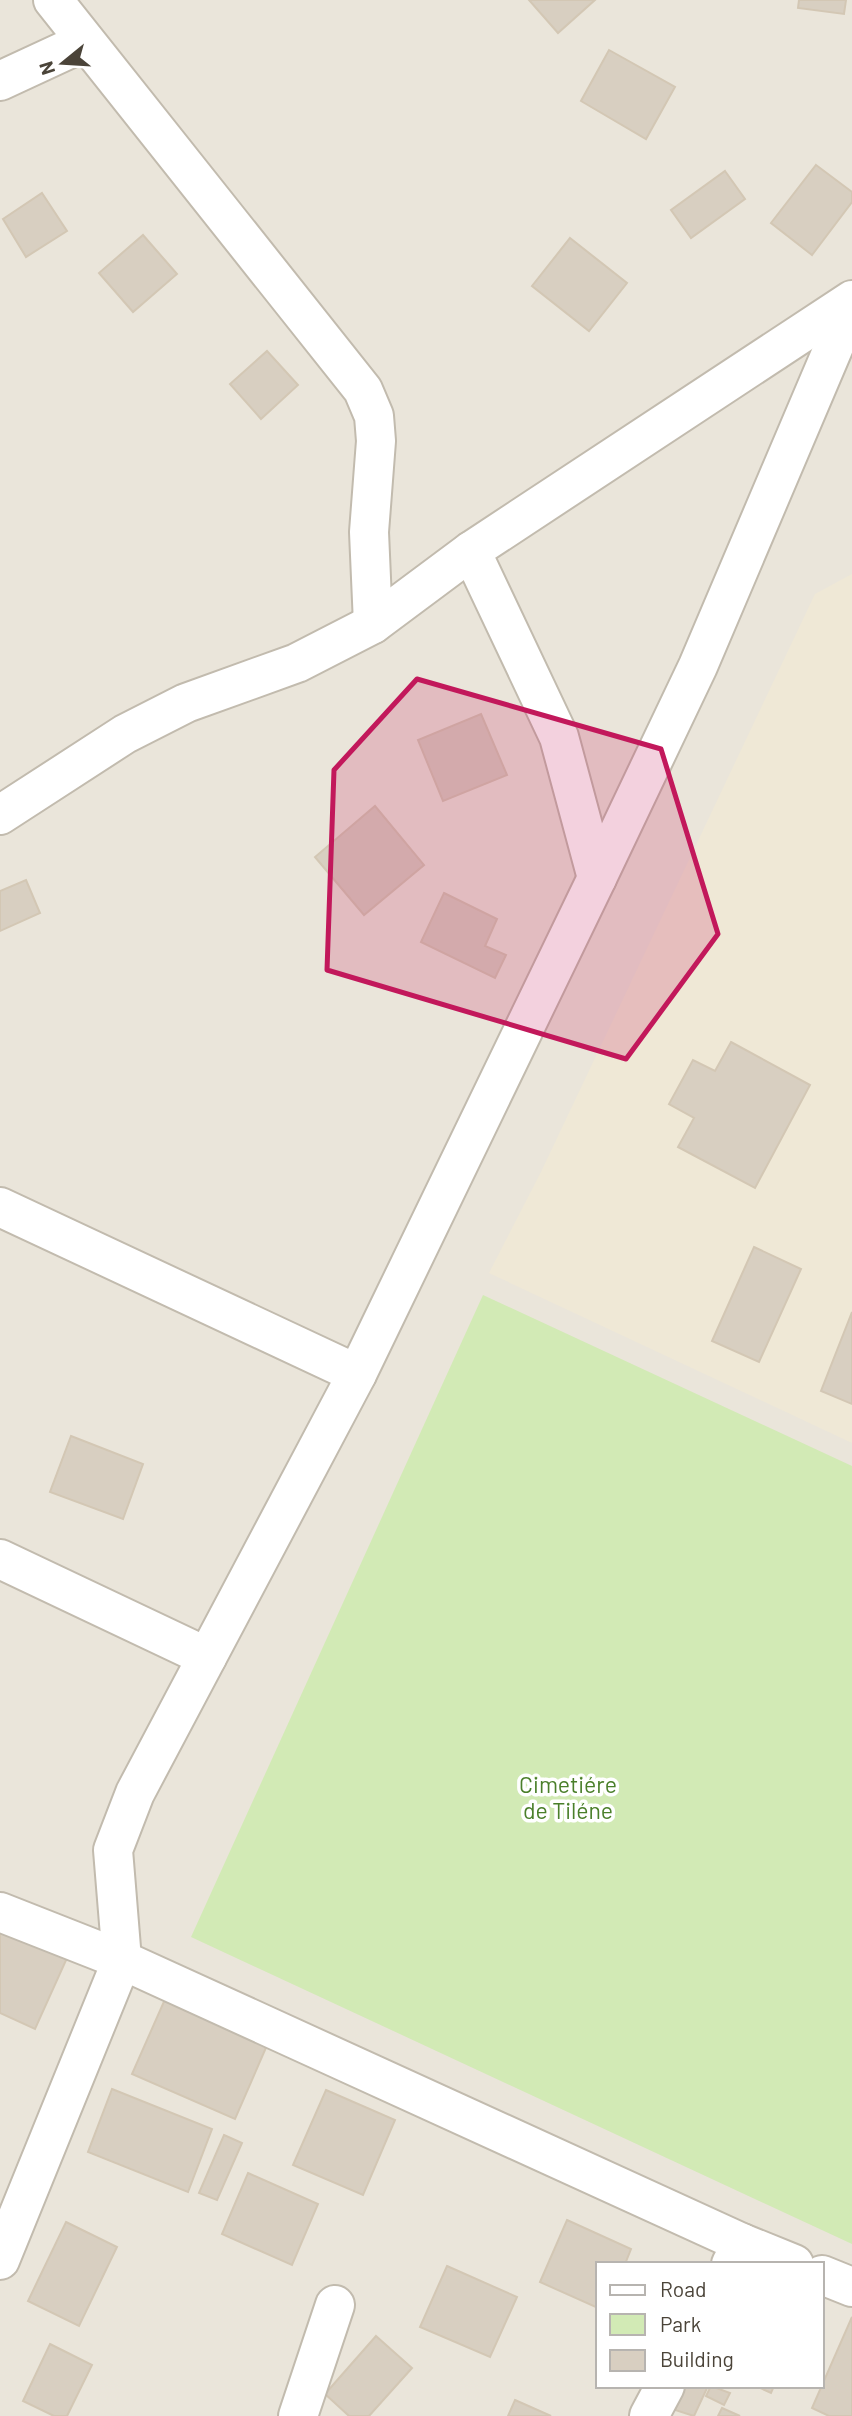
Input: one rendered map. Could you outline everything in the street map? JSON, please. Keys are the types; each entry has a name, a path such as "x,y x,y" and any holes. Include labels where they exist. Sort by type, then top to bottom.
{"street":[{"path":"52,0 363,390 374,416 376,441 369,531 373,624"},
{"path":"0,81 84,42"},
{"path":"0,815 125,734 186,703 297,663 373,624 471,551 852,302"},
{"path":"0,2260 122,1960 113,1850 135,1793 357,1374 597,878 698,666 852,302"},
{"path":"471,551 559,737 597,878"},
{"path":"0,1207 357,1374"},
{"path":"0,1559 207,1657"},
{"path":"0,1912 122,1960 737,2253 784,2262"},
{"path":"824,2276 852,2287"},
{"path":"298,2416 335,2305"},
{"path":"649,2416 664,2388"}],"highlighted area":[{"path":"417,679 661,749 718,934 626,1059 327,970 334,770"}],"shaded area":[{"path":"0,0 852,0 852,2416 0,2416"},
{"path":"852,574 852,1443 489,1273 541,1172 815,594"}],"green space":[{"name":"Cimetiére de Tiléne","path":"483,1295 852,1466 852,2244 191,1937"}],"building":[{"path":"529,0 595,0 558,33"},
{"path":"799,0 846,0 844,14 798,8"},
{"path":"609,50 675,87 646,139 581,101"},
{"path":"816,165 852,192 852,202 812,255 771,223"},
{"path":"725,171 745,199 691,238 671,210"},
{"path":"42,193 67,231 26,257 3,219"},
{"path":"143,235 177,274 133,312 99,273"},
{"path":"570,238 627,283 589,331 532,286"},
{"path":"267,351 298,385 261,419 230,384"},
{"path":"481,714 507,775 443,801 418,740"},
{"path":"375,806 424,865 364,915 315,857"},
{"path":"26,880 40,913 0,931 0,891"},
{"path":"444,893 497,919 485,946 506,955 495,978 421,942"},
{"path":"731,1042 810,1085 755,1188 678,1147 694,1118 669,1104 693,1060 715,1071"},
{"path":"754,1247 801,1269 759,1362 712,1341"},
{"path":"852,1312 852,1404 821,1391"},
{"path":"71,1436 143,1464 123,1519 50,1492"},
{"path":"0,1927 67,1958 35,2029 0,2013"},
{"path":"166,1997 268,2043 235,2119 132,2074"},
{"path":"112,2089 212,2129 188,2192 88,2152"},
{"path":"326,2090 395,2120 363,2195 293,2165"},
{"path":"224,2135 242,2143 217,2200 199,2193"},
{"path":"248,2173 318,2204 292,2265 222,2234"},
{"path":"567,2220 631,2249 626,2262 596,2262 596,2307 540,2282"},
{"path":"66,2222 117,2247 79,2326 28,2301"},
{"path":"447,2266 517,2297 490,2357 420,2327"},
{"path":"852,2317 852,2416 829,2416 812,2408 821,2388 824,2388 824,2381"},
{"path":"376,2336 412,2368 369,2416 349,2416 325,2394"},
{"path":"50,2344 92,2365 67,2416 54,2416 23,2401"},
{"path":"685,2388 707,2388 694,2416 675,2410"},
{"path":"710,2388 730,2393 724,2405 706,2396"},
{"path":"760,2388 773,2388 771,2393"},
{"path":"515,2400 551,2416 508,2416"},
{"path":"722,2408 740,2416 718,2416"}]}
